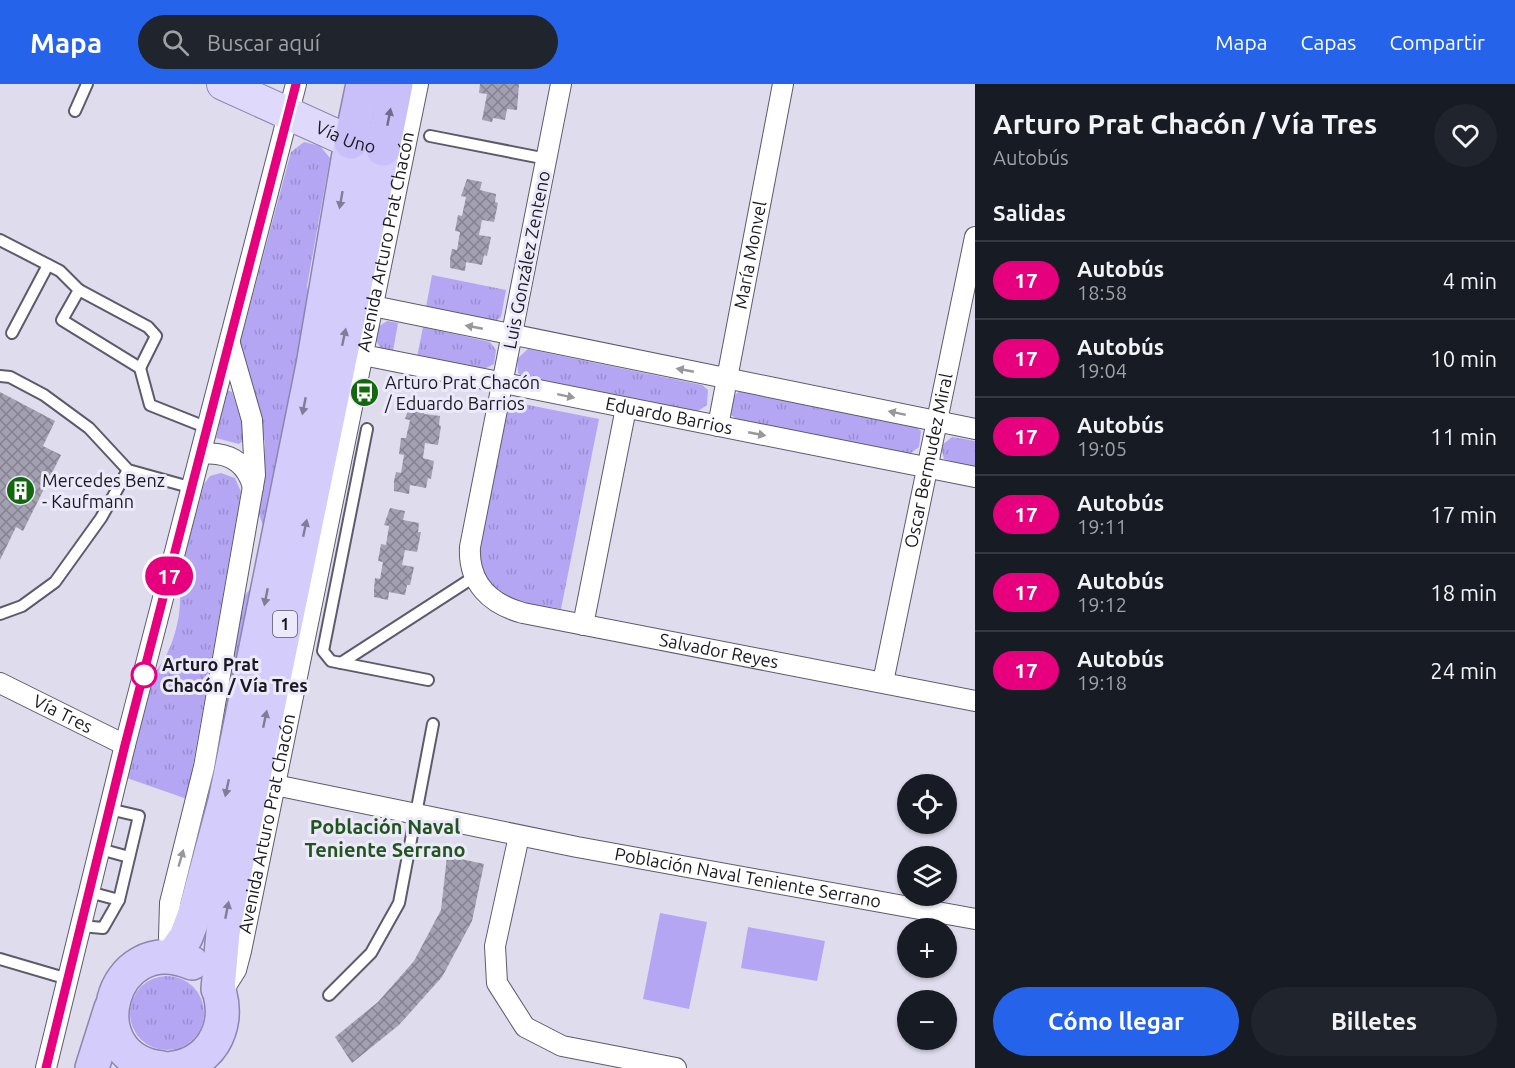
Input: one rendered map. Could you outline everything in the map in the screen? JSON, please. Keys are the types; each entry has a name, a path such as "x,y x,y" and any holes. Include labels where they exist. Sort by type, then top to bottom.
{"highway":[{"name":"1","path":"172,957 191,927 225,801 313,365 363,84"},
{"name":"Avenida Arturo Prat Chacón","path":"173,1068 208,1058 219,1034 223,1018 219,991 223,932 243,828 393,151 396,84"},
{"path":"92,1068 119,984 135,967 156,958 172,957 199,967 219,991"},
{"path":"111,1006 112,1024 119,1041 131,1055 155,1068 162,1068"}],"main road":[{"name":"Vía Uno","path":"223,84 351,142 393,151"}],"street":[{"path":"46,1068 125,745 296,84"},
{"name":"Avenida Arturo Prat Chacón","path":"219,991 232,980 238,961 373,306 393,151 418,84"},
{"name":"Luis González Zenteno","path":"474,577 470,547 561,84"},
{"name":"María Monvel","path":"718,426 783,84"},
{"name":"Oscar Bermudez Miral","path":"883,682 975,237"},
{"path":"373,306 975,429"},
{"path":"172,957 168,917 171,895 202,777 253,488 255,454 252,420 230,345"},
{"name":"Eduardo Barrios","path":"363,355 975,477"},
{"path":"584,625 626,408"},
{"path":"201,454 220,453 238,462 246,469 253,488"},
{"name":"Salvador Reyes","path":"474,577 489,598 511,610 975,701"},
{"name":"Vía Tres","path":"0,683 125,745"},
{"name":"Población Naval Teniente Serrano","path":"275,785 519,836 975,919"},
{"path":"519,836 495,946 497,983 525,1027 562,1046 676,1068"}],"lane":[{"path":"75,111 87,84"},
{"path":"430,136 547,159"},
{"path":"1,242 48,265 60,272 79,290 148,327 156,336 140,368 150,405 208,428"},
{"path":"12,333 48,265"},
{"path":"79,290 62,320 140,368"},
{"path":"0,376 10,377 44,396 89,428 128,470 192,488"},
{"path":"368,429 323,651 325,657 341,663 428,680"},
{"path":"0,614 22,606 55,582 100,518 128,470"},
{"path":"341,663 474,577"},
{"path":"329,996 370,953 399,903 433,724"},
{"path":"81,926 104,928 119,900 139,816 110,809"},
{"path":"100,849 129,857"},
{"path":"89,892 119,900"},
{"path":"0,959 68,979"}],"green space":[{"path":"304,142 320,146 330,158 307,286 310,305 216,795 209,794 242,599 250,589 263,526 258,511 264,481 265,442 240,349 241,339 291,152"},
{"path":"432,275 506,290 501,317 496,321 426,307"},
{"path":"387,321 398,323 393,351 381,349 374,337 375,329"},
{"path":"423,327 490,342 496,350 494,364 482,370 417,357"},
{"path":"528,349 702,385 708,390 707,405 695,413 524,378 518,373 517,359"},
{"path":"227,390 232,392 247,438 239,444 216,438"},
{"path":"740,391 915,426 921,431 919,447 908,455 737,419 731,415 730,404 732,398"},
{"path":"508,401 599,419 561,609 506,598 489,583 483,570 479,553"},
{"path":"952,437 975,441 975,469 944,459 941,446"},
{"path":"221,473 235,478 241,492 187,799 127,778 155,672 168,653 176,628 180,603 178,580 204,484 210,476"},
{"path":"660,913 707,922 689,1009 643,999"},
{"path":"748,927 825,941 817,981 741,968"},
{"path":"160,976 174,976 188,982 198,992 204,1006 202,1027 188,1044 174,1050 160,1050 146,1044 136,1034 130,1020 130,1006 136,992 146,982"}],"building":[{"path":"480,84 519,84 517,110 507,109 505,120 493,118 492,122 482,120 487,94 479,93"},
{"path":"467,179 482,182 480,190 496,194 495,202 498,203 494,222 482,220 479,235 491,237 487,256 484,255 482,265 466,262 465,271 450,268 450,259 452,249 457,250 460,232 455,231 458,215 462,216 466,197 461,196"},
{"name":"Mercedes Benz - Kaufmann","path":"0,392 55,421 43,446 61,455 23,531 16,527 0,560"},
{"path":"411,402 425,404 424,414 440,416 439,425 441,426 438,445 425,443 423,458 434,461 431,479 428,478 426,488 410,485 409,494 394,491 394,481 396,472 401,473 404,455 399,454 401,438 406,438 410,420 405,419"},
{"path":"390,508 405,511 403,520 419,523 418,532 421,532 417,552 405,550 402,565 414,567 410,585 407,585 405,595 389,592 388,600 374,597 374,588 375,578 380,579 383,562 378,561 381,544 386,545 389,526 384,525"},
{"path":"447,856 484,864 472,921 442,977 399,1025 352,1063 335,1037 378,1002 414,961 441,910"}],"bus line":[{"name":"17","path":"46,1068 125,745 296,84"}],"place":[{"name":"Arturo Prat Chacón / Eduardo Barrios","path":"364,393"},
{"name":"Mercedes Benz - Kaufmann","path":"21,491"},
{"name":"Arturo Prat Chacón / Vía Tres","path":"144,675"}],"district":[{"name":"Población Naval Teniente Serrano","path":"385,838"}]}
